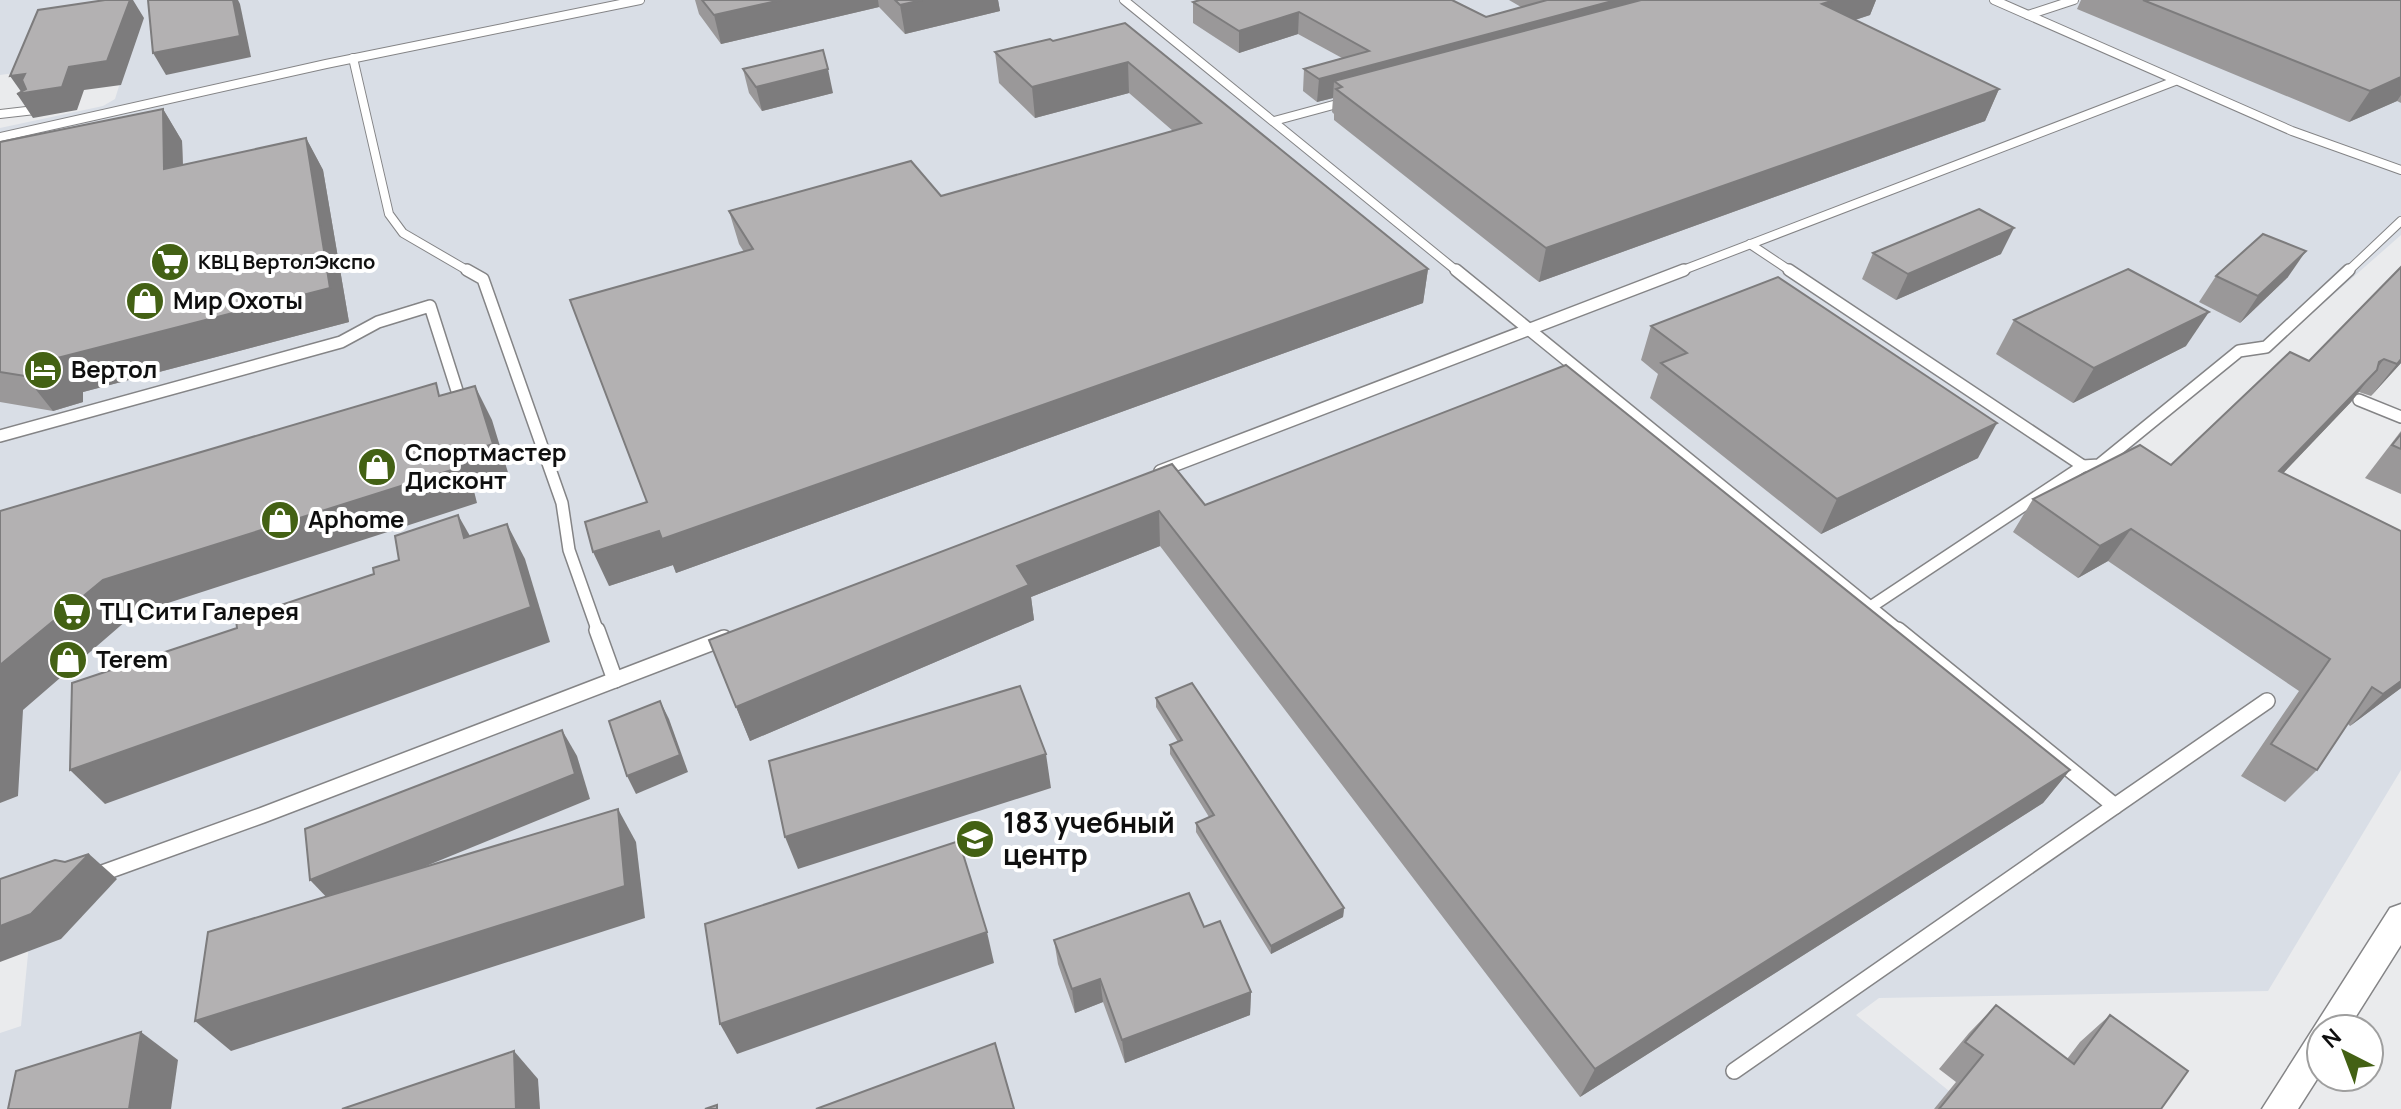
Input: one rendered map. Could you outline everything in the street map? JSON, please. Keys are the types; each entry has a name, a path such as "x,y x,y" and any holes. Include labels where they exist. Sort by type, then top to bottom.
{"street":[{"path":"2340,1013 2401,918"},
{"path":"2279,1109 2305,1068"}],"lane":[{"path":"0,137 353,58 640,0"},
{"path":"1124,0 2115,806"},
{"path":"1994,0 2292,131 2401,170"},
{"path":"2028,15 2074,0"},
{"path":"353,58 389,214 403,233 483,279 562,503 569,550 615,680"},
{"path":"1145,476 2175,81"},
{"path":"1274,121 1365,96"},
{"path":"0,114 35,110"},
{"path":"1869,608 2083,466 2099,465 2239,351 2266,347 2401,221"},
{"path":"1750,244 2083,466"},
{"path":"0,436 341,342 378,322 430,306 460,400 449,404"},
{"path":"2359,400 2401,417"},
{"path":"91,877 263,815 733,634"},
{"path":"1734,1071 2267,701"}],"shaded area":[{"path":"0,0 2401,0 2401,235 2266,354 2237,344 2097,484 2401,654 2401,770 2268,991 1879,998 1856,1015 1971,1109 0,1109 0,1033 21,1026 33,903 0,915 0,128 103,106 115,99 128,57 0,75"}],"building":[{"path":"105,0 130,0 107,61 69,67 62,87 17,94 26,89 22,80 25,74 10,76 38,10"},
{"path":"148,0 233,0 240,36 153,53"},
{"path":"702,0 781,0 714,15"},
{"path":"895,0 922,0 900,5"},
{"path":"1452,0 1486,17 1547,0 1616,0 1319,79 1304,69 1369,51 1299,12 1239,31 1193,2"},
{"path":"1641,0 1834,0 1822,4 1999,89 1546,248 1336,89 1342,87 1334,81"},
{"path":"2143,0 2401,0 2401,77 2370,91"},
{"path":"1125,23 1428,269 662,539 659,531 593,552 585,522 647,502 570,300 753,249 729,211 911,161 941,196 1201,123 1128,62 1032,87 995,52"},
{"path":"823,50 828,69 756,87 743,69"},
{"name":"КВЦ ВертолЭкспо","path":"163,109 164,169 306,138 330,288 57,358 56,367 25,376 0,372 0,142"},
{"path":"1979,209 2014,228 1908,274 1873,253"},
{"path":"2263,234 2306,251 2258,296 2216,276"},
{"path":"2401,267 2401,359 2397,364 2384,359 2379,362 2377,370 2279,471 2401,531 2401,681 2383,694 2372,687 2317,770 2271,744 2330,659 2131,529 2100,546 2033,499 2140,445 2171,465 2290,352 2309,361"},
{"path":"2128,269 2209,312 2094,368 2014,320"},
{"path":"1778,277 1997,423 1837,499 1661,363 1687,353 1651,326"},
{"path":"1566,365 2070,770 1595,1069 1159,511 1017,566 1029,585 736,707 709,640 1172,464 1205,505"},
{"path":"436,383 439,396 475,386 493,444 455,456 458,468 103,580 0,665 0,511"},
{"path":"2401,434 2401,449 2392,445"},
{"path":"458,515 464,538 507,524 531,607 70,770 72,683 237,628 236,620 374,574 373,568 399,560 395,536"},
{"path":"1192,683 1344,908 1271,946 1196,823 1214,815 1170,745 1182,740 1156,698"},
{"path":"1020,686 1046,754 785,837 769,761"},
{"path":"660,701 680,755 627,776 609,721"},
{"path":"562,730 575,774 310,880 305,829"},
{"path":"618,809 625,886 195,1021 208,932"},
{"path":"959,841 987,932 720,1024 705,924"},
{"path":"89,854 31,914 0,926 0,879 55,860 65,862"},
{"path":"1189,893 1204,927 1220,921 1251,992 1122,1040 1100,979 1072,989 1054,940"},
{"path":"1996,1005 2074,1064 2110,1015 2188,1071 2161,1109 1939,1109 1983,1055 1965,1042"},
{"path":"141,1032 129,1109 8,1109 16,1071"},
{"path":"995,1043 1014,1109 816,1109"},
{"path":"514,1051 516,1109 342,1109"}],"place":[{"name":"КВЦ ВертолЭкспо","path":"170,262"},
{"name":"Мир Охоты","path":"145,301"},
{"name":"Вертол","path":"43,370"},
{"name":"Спортмастер Дисконт","path":"377,467"},
{"name":"Aphome","path":"280,520"},
{"name":"ТЦ Сити Галерея","path":"72,612"},
{"name":"Terem","path":"68,660"},
{"name":"183 учебный центр","path":"975,839"}]}
